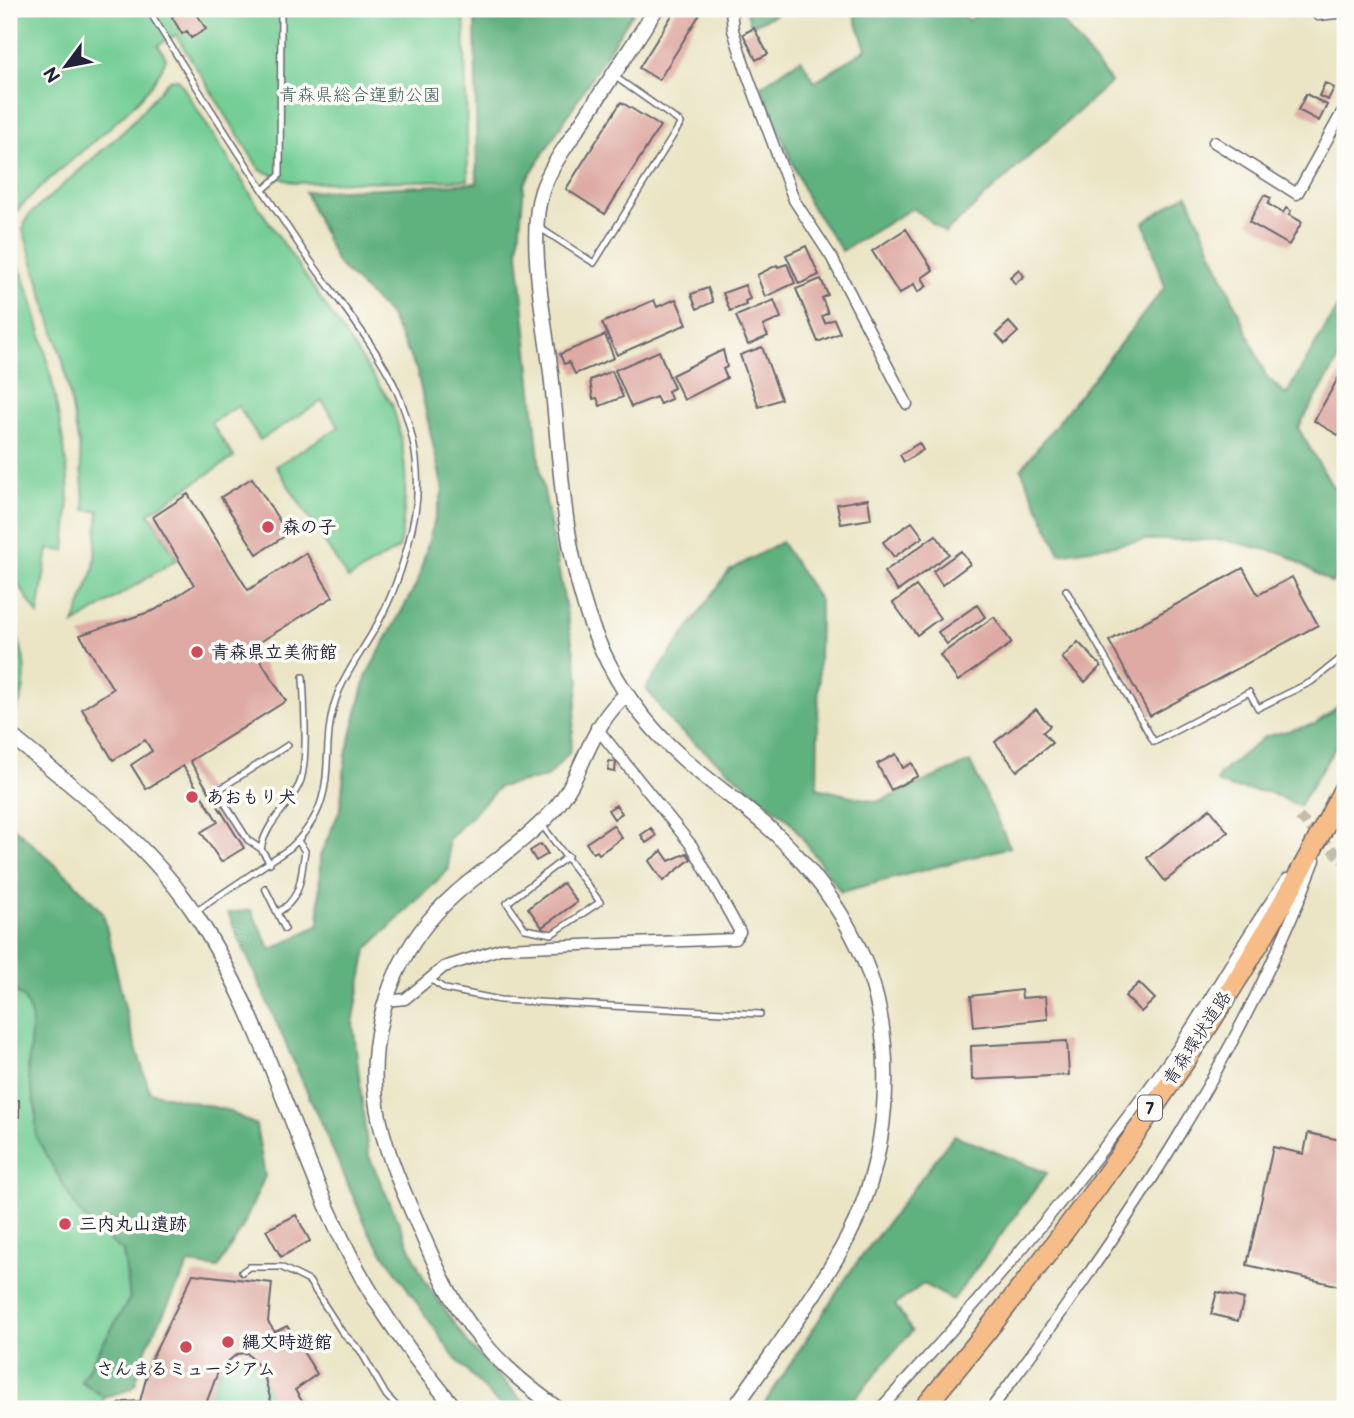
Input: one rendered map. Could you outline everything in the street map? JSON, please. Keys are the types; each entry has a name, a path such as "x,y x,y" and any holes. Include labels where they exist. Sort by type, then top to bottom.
{"highway":[{"name":"青森環状道路","path":"923,1409 1104,1177 1217,1009 1341,794"}],"street":[{"path":"656,9 543,189 537,226 547,341 575,573 605,657 627,694 651,726 682,757 775,832 807,867 845,923 868,973 877,1007 884,1078 882,1129 870,1184 848,1236 734,1409"},
{"path":"731,9 733,30 785,181 794,200 832,258 907,404"},
{"path":"1318,15 1345,12"},
{"path":"1214,142 1297,194 1345,107"},
{"path":"558,1409 523,1383 483,1342 453,1300 400,1183 380,1122 374,1072 390,983 421,932 442,906 551,813 571,784 596,727 610,708 627,694"},
{"path":"386,1001 405,999 444,967 503,948 735,939 740,932 692,846 596,727"},
{"path":"9,734 106,813 141,848 194,912 237,987 352,1260 382,1313 417,1364 456,1409"},
{"path":"992,1409 1082,1286 1157,1170 1222,1061 1282,942 1341,794"},
{"path":"880,1409 1041,1230 1125,1121 1173,1055 1271,900 1318,837"}],"lane":[{"path":"148,9 262,190 395,386 414,444 416,477 415,510 402,568 382,615 338,692 327,738 326,789 314,819 298,841 270,863 194,912"},
{"path":"262,190 280,175 281,9"},
{"path":"537,226 594,263 681,123 613,75"},
{"path":"1066,590 1154,742 1249,692 1258,708 1311,682 1345,655"},
{"path":"261,849 264,831 301,783 303,677"},
{"path":"270,863 261,849 248,840 217,791 288,745"},
{"path":"541,822 568,856 600,902 552,933 525,929 508,903 568,856"},
{"path":"277,913 291,904 298,894 305,850 298,841"},
{"path":"265,888 285,929"},
{"path":"430,979 445,989 500,1000 760,1014"},
{"path":"242,1272 249,1267 281,1267 309,1281 342,1332 360,1350 386,1395 399,1409"}],"green space":[{"name":"青森県総合運動公園","path":"9,9 464,9 468,180 294,183 260,170 176,35 158,45 166,58 156,78 140,98 46,182 9,221"},
{"path":"475,9 635,9 524,184 518,252 540,469 579,680 570,752 547,777 499,787 448,840 449,869 367,949 353,1023 368,1154 425,1281 470,1346 530,1409 503,1409 454,1357 369,1232 228,913 251,910 271,950 319,925 320,856 340,810 346,755 367,674 417,583 443,490 417,371 389,314 337,263 305,192 477,183"},
{"path":"746,9 787,9 751,26"},
{"path":"852,9 961,9 968,21 984,9 1052,9 1111,82 945,233 913,208 842,251 809,203 761,86 801,59 815,82 866,49"},
{"path":"178,79 260,209 392,404 402,441 405,476 399,548 348,579 276,466 339,427 322,401 260,440 238,406 211,423 234,457 149,513 177,559 74,624 94,569 99,511 85,510 79,445 64,365 23,229 28,216 125,130 169,80"},
{"path":"1187,194 1266,376 1286,395 1345,294 1345,349 1298,428 1331,484 1345,498 1345,560 1332,583 1285,554 1224,540 1145,540 1060,554 1021,469 1165,287 1144,222"},
{"path":"9,254 19,267 39,324 62,433 68,481 65,551 48,549 38,615 9,570"},
{"path":"781,542 820,601 817,788 877,802 970,762 1010,847 841,892 790,821 673,725 646,688 729,571"},
{"path":"9,619 23,654 25,676 16,711 9,706"},
{"path":"1345,701 1345,732 1299,806 1268,792 1231,788 1217,782 1220,774 1264,737 1315,724"},
{"path":"9,823 70,878 103,913 129,1025 150,1092 226,1110 256,1125 265,1176 243,1226 218,1268 189,1264 147,1346 135,1385 129,1390 104,1397 81,1381 130,1298 123,1251 95,1229 77,1209 36,1137 36,1111 28,1073 32,1018 24,998 9,987"},
{"path":"9,987 24,998 32,1018 28,1073 36,1111 36,1137 95,1229 123,1251 130,1298 81,1381 104,1397 102,1409 9,1409"},
{"path":"954,1135 1047,1173 953,1300 923,1284 895,1305 912,1331 846,1409 761,1409 852,1269"},
{"path":"247,1353 263,1371 273,1409 204,1409 209,1391 223,1366 238,1355"}],"building":[{"path":"180,9 194,9 206,29 191,38 187,31 182,34 172,17"},
{"path":"676,9 703,9 659,80 639,68"},
{"path":"754,28 768,54 756,60 743,34"},
{"path":"1325,83 1334,88 1328,100 1319,96"},
{"path":"1306,94 1327,105 1319,121 1298,110"},
{"path":"621,102 660,126 605,214 566,189"},
{"path":"1264,195 1271,198 1268,204 1283,213 1286,208 1291,211 1289,215 1302,222 1289,245 1249,222"},
{"path":"906,229 933,270 922,278 927,286 918,292 914,284 899,294 872,251"},
{"path":"806,246 819,275 799,284 786,255"},
{"path":"787,264 795,283 765,297 757,275 777,265"},
{"path":"1019,269 1024,276 1015,284 1010,277"},
{"path":"821,279 828,295 822,298 828,313 822,316 825,323 834,319 840,333 818,342 796,289"},
{"path":"745,285 750,299 745,301 746,305 730,311 723,293"},
{"path":"708,288 713,302 697,309 691,294"},
{"path":"676,299 687,324 617,355 602,323 654,300 657,307"},
{"path":"774,300 781,318 763,326 768,336 748,345 736,316"},
{"path":"1009,322 1018,332 1005,344 996,334"},
{"path":"605,335 614,358 575,374 569,362 564,364 560,354"},
{"path":"762,347 781,399 759,407 740,355"},
{"path":"723,350 727,367 723,369 727,378 684,400 672,375"},
{"path":"659,351 674,388 668,391 671,399 660,404 656,397 631,407 615,370"},
{"path":"1345,366 1345,439 1314,421"},
{"path":"612,371 623,397 600,406 597,398 593,399 590,380"},
{"path":"919,443 923,450 904,462 900,455"},
{"path":"252,478 288,534 257,554 221,497"},
{"path":"188,494 248,590 306,553 333,597 252,647 286,701 190,761 244,848 221,862 201,832 218,822 183,766 146,789 131,765 152,751 145,740 113,760 82,709 113,689 80,635 155,610 194,585 153,517"},
{"path":"868,499 871,519 841,524 837,504"},
{"path":"912,522 923,537 894,557 883,542"},
{"path":"936,535 949,554 898,591 884,572"},
{"path":"961,551 970,564 942,585 933,571"},
{"path":"1243,568 1258,595 1292,577 1318,625 1150,716 1109,641"},
{"path":"916,586 940,618 917,635 893,603"},
{"path":"977,605 985,617 947,644 938,632"},
{"path":"994,617 1012,643 958,681 940,655"},
{"path":"1078,642 1101,666 1085,682 1062,658"},
{"path":"1036,709 1050,726 1043,732 1052,743 1017,771 995,742"},
{"path":"896,754 903,768 912,763 918,776 891,790 877,764"},
{"path":"609,761 616,762 615,772 608,771"},
{"path":"616,805 622,813 614,819 608,810"},
{"path":"1210,809 1228,832 1165,881 1147,858"},
{"path":"613,825 622,838 599,854 597,851 593,853 586,843"},
{"path":"651,828 656,836 646,843 641,835"},
{"path":"541,844 548,854 536,861 530,851"},
{"path":"662,851 669,861 687,853 691,859 663,881 649,861"},
{"path":"563,883 577,902 542,927 528,908"},
{"path":"1139,983 1155,999 1141,1012 1125,996"},
{"path":"1021,990 1022,998 1046,996 1048,1019 974,1027 971,996"},
{"path":"1067,1041 1069,1075 972,1080 971,1046"},
{"path":"13,1100 19,1100 19,1117 13,1117"},
{"path":"1308,1133 1345,1141 1345,1287 1247,1265 1273,1147 1304,1154"},
{"path":"296,1215 310,1241 281,1257 266,1230"},
{"name":"縄文時遊館","path":"193,1274 272,1283 268,1322 275,1332 287,1326 317,1374 295,1390 307,1409 273,1409 263,1371 247,1353 237,1354 219,1369 204,1409 109,1409 124,1402 140,1401 151,1360"},
{"path":"1217,1292 1244,1299 1238,1321 1211,1314"}],"tunnel":[{"path":"1299,817 1345,862"}],"place":[{"name":"森の子","path":"268,527"},
{"name":"青森県立美術館","path":"197,652"},
{"name":"あおもり犬","path":"192,797"},
{"name":"三内丸山遺跡","path":"65,1224"},
{"name":"縄文時遊館","path":"228,1342"},
{"name":"さんまるミュージアム","path":"186,1347"}]}
